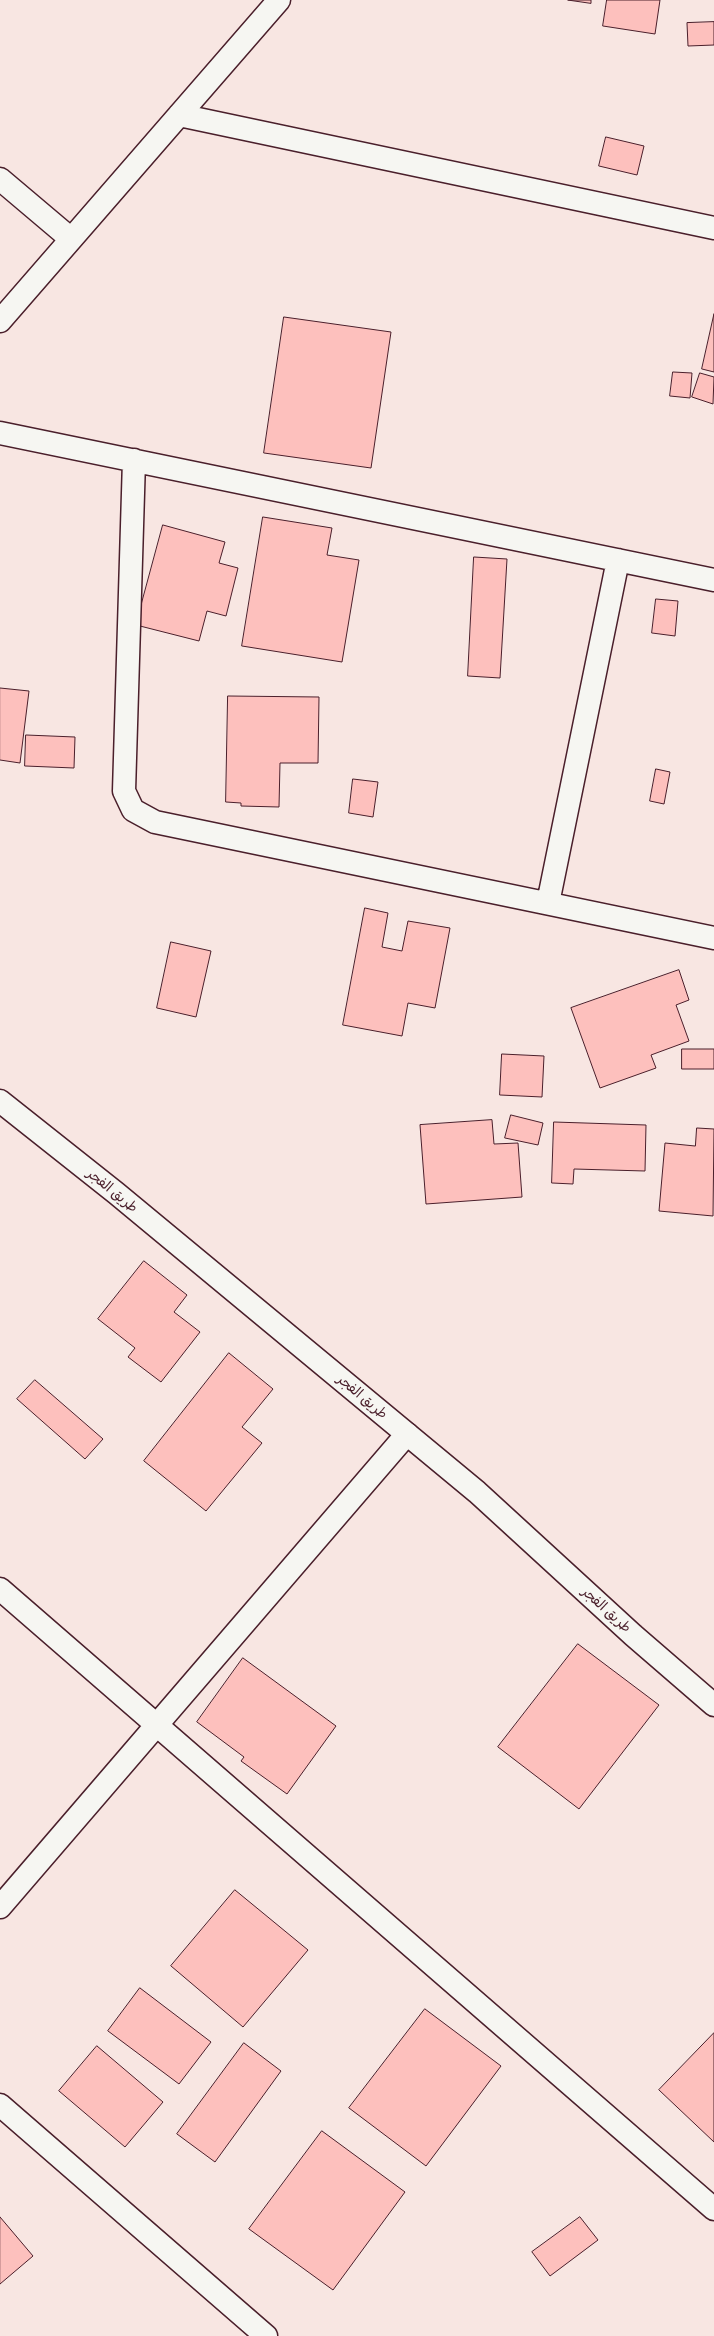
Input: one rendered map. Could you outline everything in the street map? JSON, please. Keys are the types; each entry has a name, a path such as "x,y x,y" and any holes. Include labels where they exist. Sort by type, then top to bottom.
{"street":[{"path":"0,321 180,115 268,3"},
{"path":"180,115 714,228"},
{"path":"0,179 71,239"},
{"path":"0,432 714,580"},
{"path":"134,460 124,791 133,810 154,822 548,902 714,938"},
{"path":"548,902 618,560"},
{"name":"طريق الفجر","path":"0,1101 116,1193 476,1492 633,1635 714,1704"},
{"path":"0,1907 407,1434"},
{"path":"0,1589 714,2209"},
{"path":"0,2105 266,2336"}],"building":[{"path":"568,0 591,0 591,3"},
{"path":"607,0 660,0 655,34 603,26"},
{"path":"714,22 714,45 688,46 687,23"},
{"path":"606,137 644,146 637,175 599,166"},
{"path":"714,314 714,372 702,369"},
{"path":"284,317 391,332 371,468 264,453"},
{"path":"673,372 692,373 690,398 670,396"},
{"path":"700,373 714,377 713,404 692,397"},
{"path":"263,517 332,528 327,555 359,560 342,662 242,646"},
{"path":"163,525 225,542 219,563 238,568 226,616 207,611 199,641 136,625"},
{"path":"474,557 507,559 500,678 468,676"},
{"path":"656,599 678,601 675,636 652,633"},
{"path":"0,688 29,691 20,763 0,760"},
{"path":"228,696 319,697 318,763 280,763 279,807 241,806 241,803 226,802"},
{"path":"26,735 75,737 74,768 25,766"},
{"path":"656,769 670,772 664,804 650,801"},
{"path":"353,779 378,782 373,817 349,813"},
{"path":"365,908 388,913 382,947 402,951 408,921 450,928 435,1008 408,1003 402,1036 343,1025"},
{"path":"171,942 211,951 196,1017 157,1008"},
{"path":"679,970 689,1000 676,1005 689,1041 651,1055 656,1068 600,1088 571,1008"},
{"path":"682,1049 714,1049 714,1069 682,1069"},
{"path":"502,1054 544,1056 542,1097 500,1095"},
{"path":"511,1115 543,1123 538,1145 505,1138"},
{"path":"492,1120 494,1144 518,1143 522,1197 426,1204 420,1125"},
{"path":"554,1122 646,1125 645,1171 574,1169 573,1184 552,1183"},
{"path":"697,1128 714,1129 713,1216 659,1211 665,1143 695,1146"},
{"path":"144,1261 187,1295 174,1312 200,1332 161,1382 128,1357 135,1348 98,1319"},
{"path":"229,1353 273,1389 242,1427 262,1443 206,1511 144,1461"},
{"path":"35,1380 103,1439 85,1459 17,1399"},
{"path":"578,1644 659,1705 579,1809 498,1747"},
{"path":"243,1658 336,1726 287,1794 241,1761 244,1757 197,1722"},
{"path":"235,1890 308,1950 243,2027 171,1966"},
{"path":"140,1988 211,2042 179,2084 108,2031"},
{"path":"425,2009 501,2066 426,2166 349,2108"},
{"path":"714,2033 714,2142 659,2090"},
{"path":"244,2043 281,2071 215,2162 177,2134"},
{"path":"97,2046 163,2102 125,2147 59,2091"},
{"path":"322,2131 405,2192 333,2290 249,2229"},
{"path":"0,2217 33,2256 0,2284"},
{"path":"580,2217 598,2240 550,2276 532,2252"}]}
